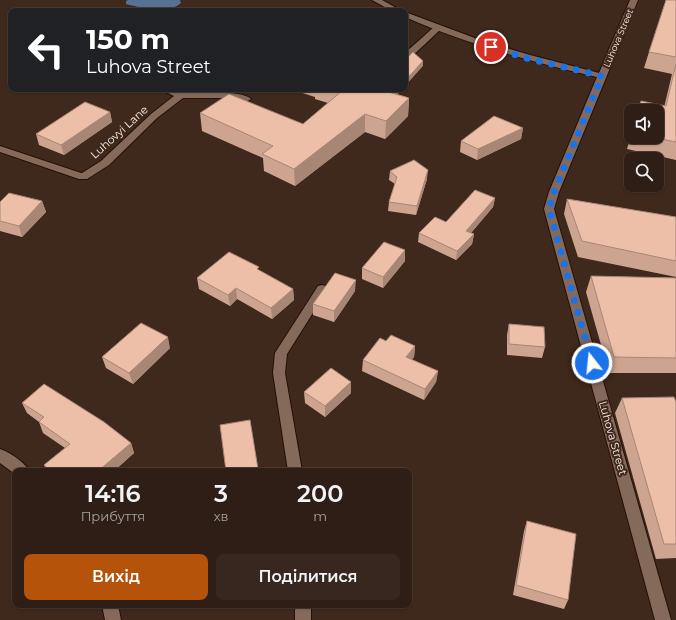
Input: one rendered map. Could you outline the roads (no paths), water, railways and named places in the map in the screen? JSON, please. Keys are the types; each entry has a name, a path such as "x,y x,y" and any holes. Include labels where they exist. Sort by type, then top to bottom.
{"street":[{"path":"376,0 392,8"},
{"name":"Luhova Street","path":"634,0 554,192 549,209 663,620"},
{"name":"Luhova Street","path":"408,15 437,29 526,58 602,76"},
{"path":"408,55 437,29"},
{"path":"172,92 181,95 220,95 246,99"},
{"name":"Luhovyi Lane","path":"0,150 83,177 105,164 154,116 181,95"},
{"path":"295,468 279,373 279,361 281,353 322,289"},
{"path":"0,455 18,468"},
{"path":"111,608 113,620"},
{"path":"303,608 303,620"}],"water":[{"path":"180,0 181,3 169,8 147,8 126,4 126,1"}]}
